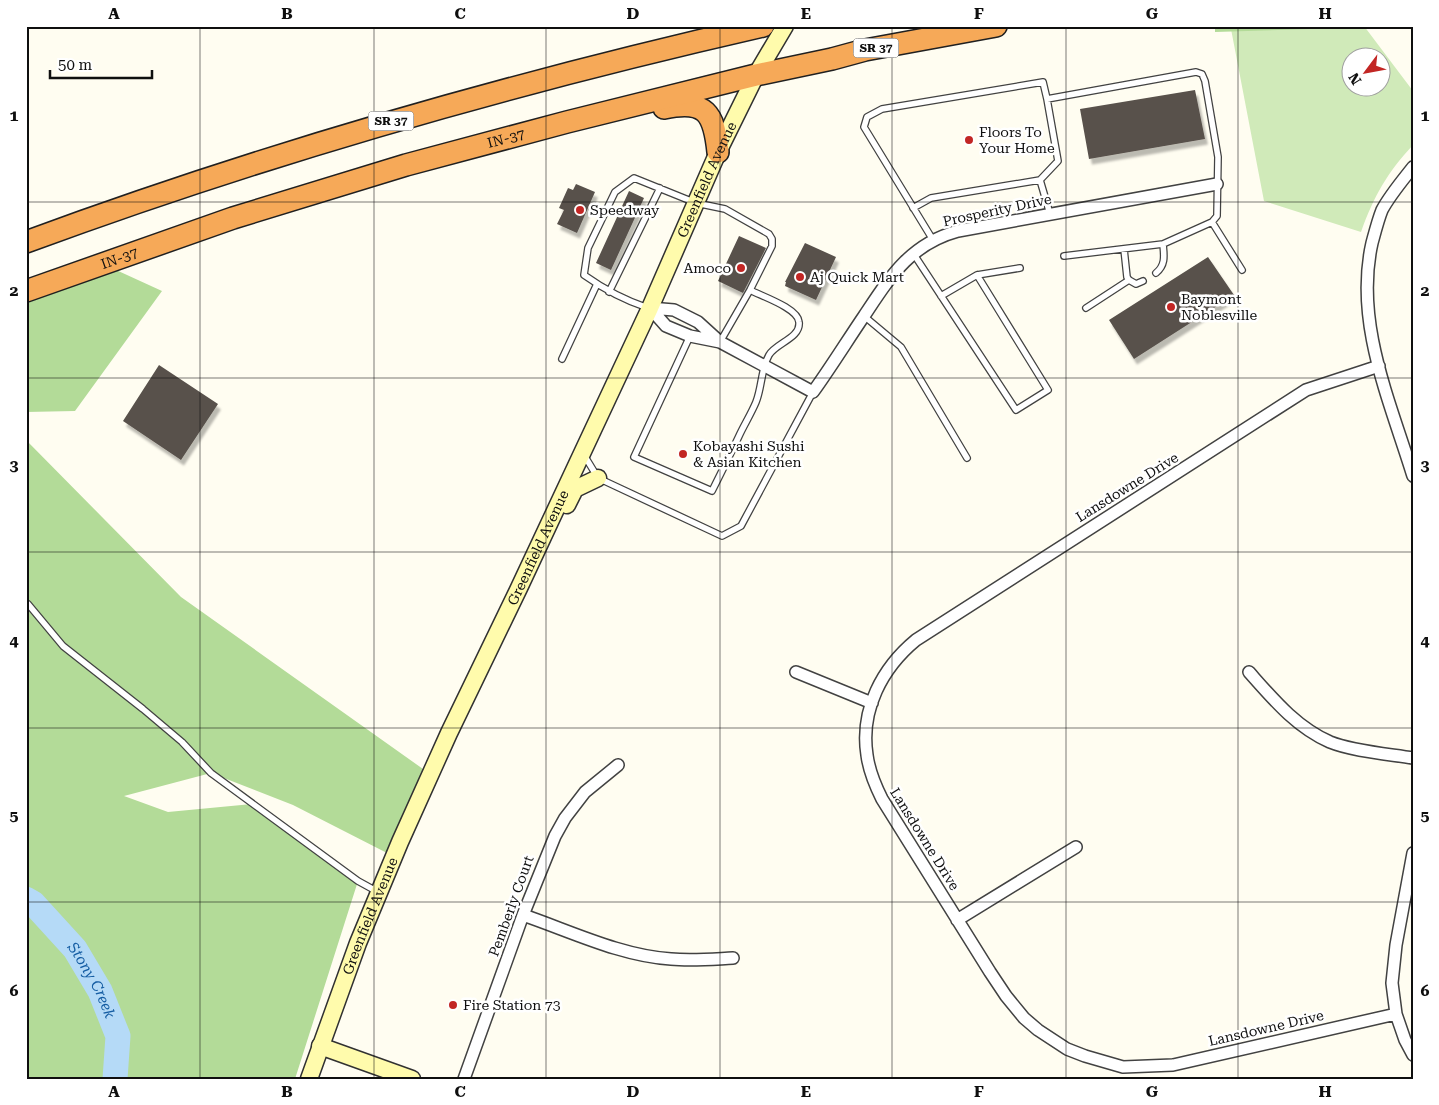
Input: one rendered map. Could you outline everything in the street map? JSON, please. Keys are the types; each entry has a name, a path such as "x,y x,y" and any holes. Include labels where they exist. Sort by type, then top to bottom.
{"highway":[{"name":"SR 37","path":"26,242 171,190 425,111 565,74 763,26"},
{"name":"IN-37","path":"26,291 234,218 406,165 567,122 756,75 832,60 865,50 996,26"},
{"path":"406,165 424,171 681,105 696,106 706,112 716,131 718,152"}],"main road":[{"name":"Greenfield Avenue","path":"309,1079 358,943 449,733 650,308 718,152 756,75 785,26"},
{"path":"502,622 533,577 575,489 598,478"},
{"path":"320,1046 412,1079"}],"street":[{"path":"1413,167 1382,212 1370,256 1366,294 1371,332 1379,366 1413,476"},
{"name":"Prosperity Drive","path":"813,392 896,271 913,253 933,240 958,231 1217,184"},
{"path":"650,308 666,326 690,336 720,342"},
{"path":"650,308 674,310 698,322 720,342 813,392"},
{"name":"Lansdowne Drive","path":"1379,366 1306,390 916,640 903,650 884,674 872,703 866,740 867,754 874,782 882,799 1006,996 1024,1018 1050,1038 1067,1048 1122,1073 1173,1065 1396,1014"},
{"path":"796,672 872,703"},
{"path":"1249,672 1289,716 1316,734 1343,746 1413,758"},
{"name":"Pemberly Court","path":"464,1079 523,914 554,836 585,792 618,765"},
{"path":"958,920 1076,847"},
{"path":"1413,853 1396,945 1392,983 1396,1014 1405,1040 1413,1055"},
{"path":"523,914 626,952 671,959 733,958"}],"lane":[{"path":"1047,99 1196,72 1202,74 1205,81 1218,157 1217,216 1212,222 1163,244 1064,256"},
{"path":"913,208 931,198 1040,180 1058,161 1043,82 882,109 867,116 864,127 913,208 933,240"},
{"path":"650,308 626,301 584,275 588,248 615,192 634,178 696,203 725,209 769,234 772,239 772,246 750,290 720,342"},
{"path":"1040,180 1050,214"},
{"path":"609,292 660,188"},
{"path":"1212,222 1242,270"},
{"path":"1156,273 1161,269 1164,261 1163,244"},
{"path":"1124,249 1127,277 1136,284 1143,281"},
{"path":"913,253 1016,410 1048,390 977,275"},
{"path":"941,296 977,275 1020,268"},
{"path":"1086,308 1129,280"},
{"path":"562,360 597,284"},
{"path":"690,336 634,457 712,492 756,402 770,354 774,348 794,335 800,323 797,316 791,310 750,290"},
{"path":"864,316 901,347 967,458"},
{"path":"582,453 598,478 722,536 740,526 813,392"},
{"path":"28,604 62,646 176,736 211,773 358,881 380,893"}],"green space":[{"path":"1215,26 1407,26 1215,32"},
{"path":"1249,26 1364,26 1381,48 1342,48 1342,98 1392,98 1392,63 1413,91 1413,145 1382,186 1361,232 1264,201 1231,29"},
{"path":"103,264 162,291 75,411 26,412 26,293"},
{"path":"26,440 181,597 423,769 387,853 293,805 211,773 124,796 168,812 252,804 358,881 295,1079 26,1079"}],"building":[{"path":"1195,90 1205,139 1089,159 1080,109"},
{"path":"576,184 595,192 577,233 557,224 564,210 559,208 568,188 573,190"},
{"path":"629,191 644,198 611,270 596,263"},
{"path":"739,236 766,248 743,293 718,281"},
{"path":"805,243 836,257 816,300 785,286 785,282"},
{"name":"Baymont Noblesville","path":"1208,257 1234,295 1134,359 1109,320"},
{"path":"159,365 218,404 181,460 123,421"}],"waterway":[{"name":"Stony Creek","path":"26,899 33,903 75,949 100,991 118,1036 115,1079"}],"place":[{"name":"Floors To Your Home","path":"969,140"},
{"name":"Speedway","path":"580,210"},
{"name":"Amoco","path":"741,268"},
{"name":"Aj Quick Mart","path":"800,277"},
{"name":"Baymont Noblesville","path":"1171,307"},
{"name":"Kobayashi Sushi & Asian Kitchen","path":"683,454"},
{"name":"Fire Station 73","path":"453,1005"}]}
